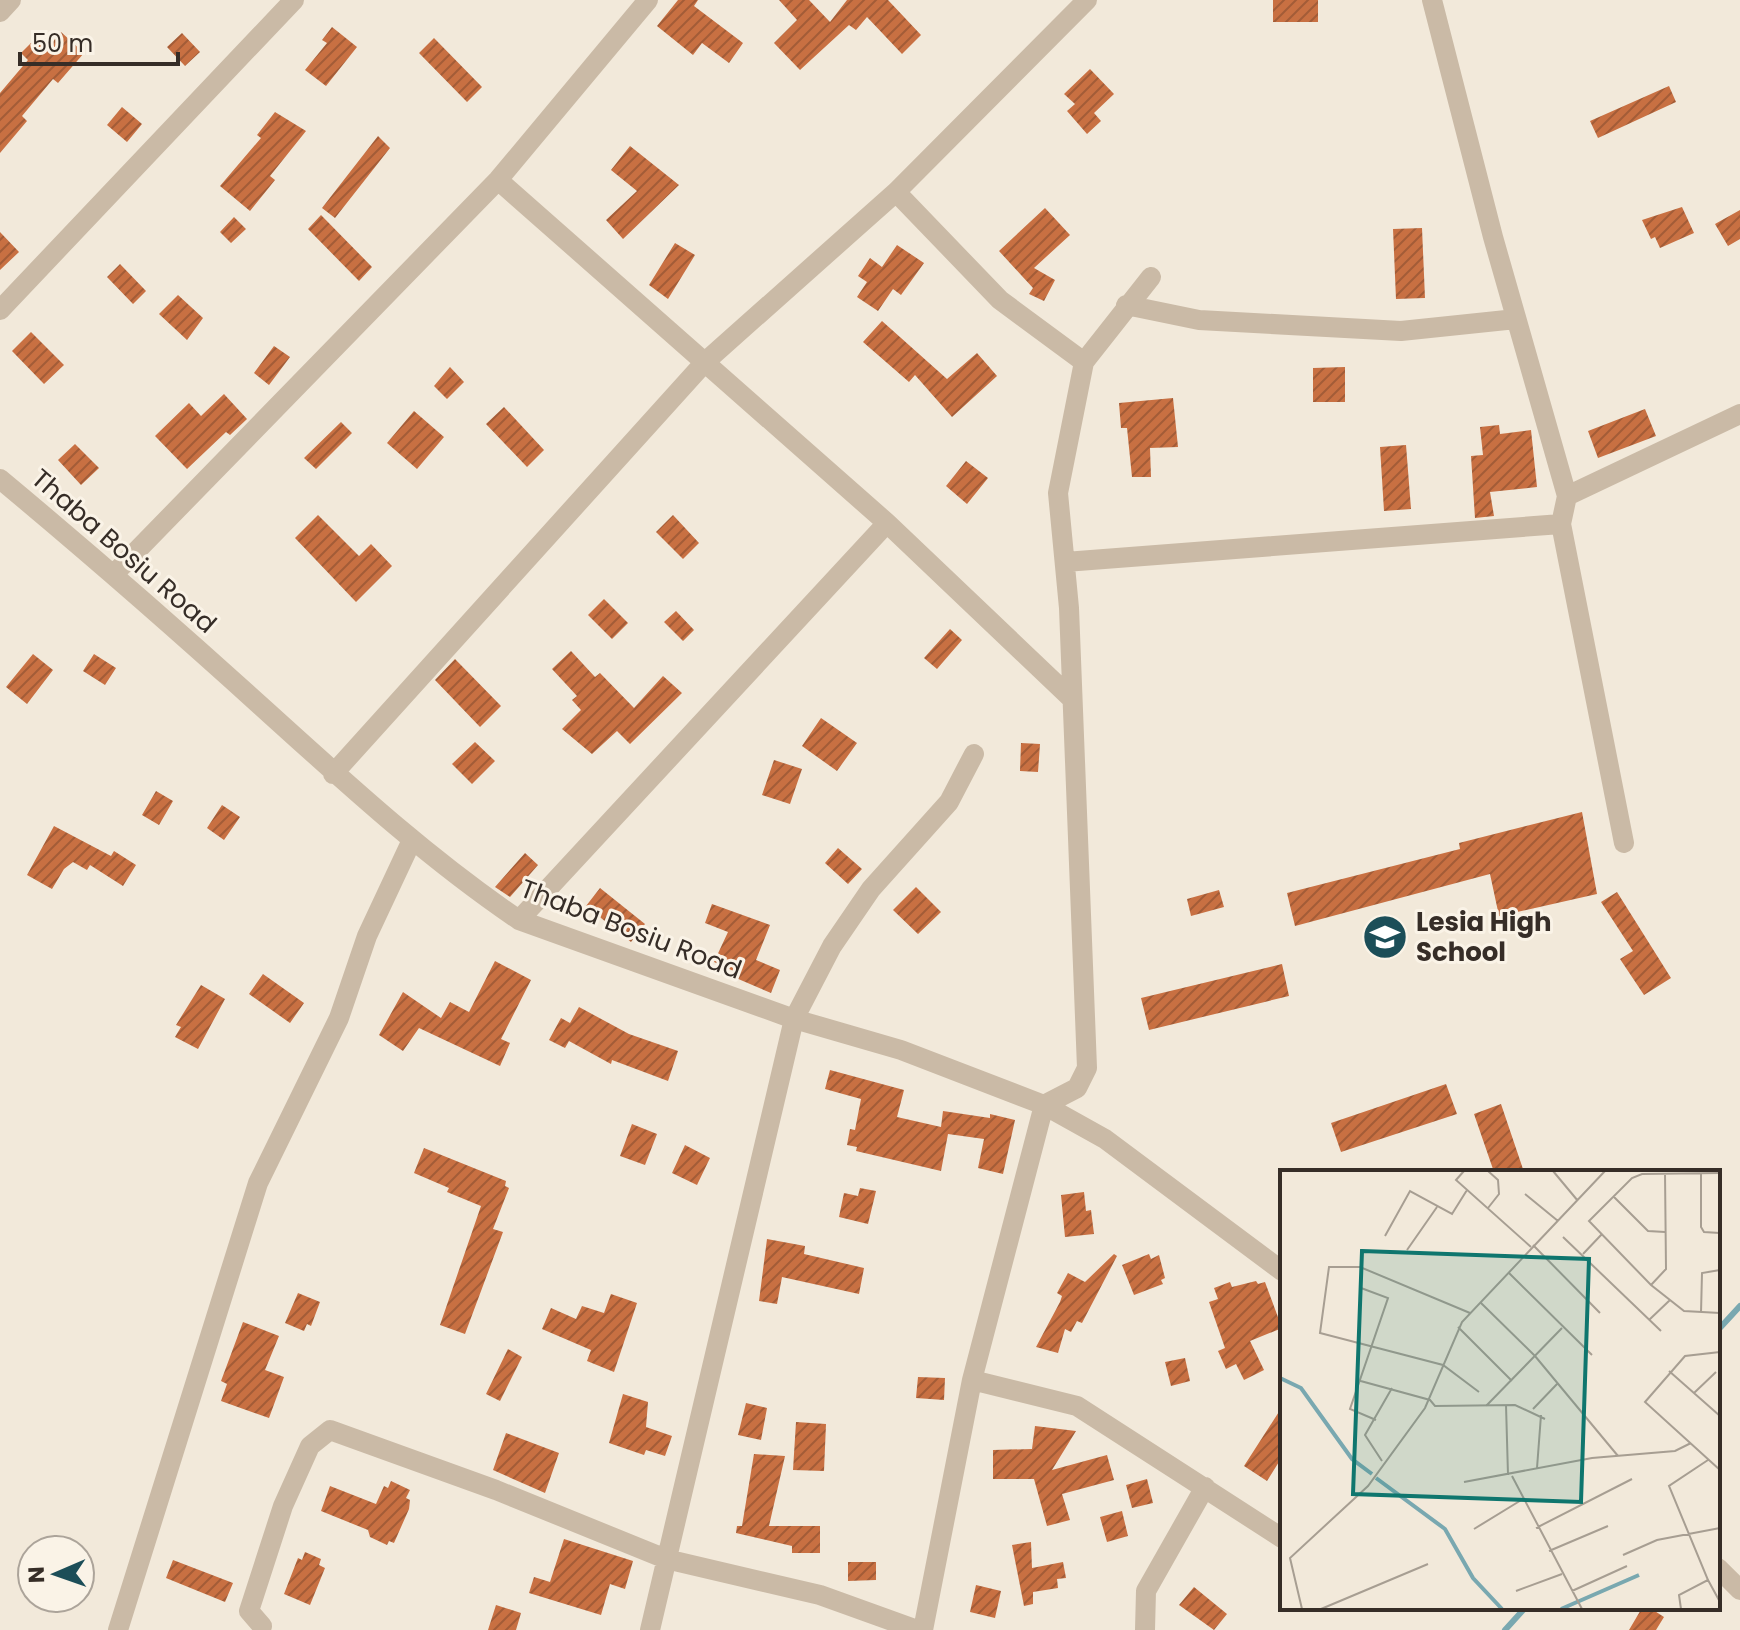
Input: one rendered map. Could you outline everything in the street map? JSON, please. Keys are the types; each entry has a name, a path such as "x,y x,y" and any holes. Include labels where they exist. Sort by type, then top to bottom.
{"street":[{"path":"0,12 11,0"},
{"path":"0,310 294,0"},
{"path":"114,574 498,180 648,0"},
{"path":"333,774 705,362 896,192 1087,0"},
{"path":"1432,0 1516,319 1567,496 1561,524 1624,843"},
{"path":"498,180 887,523 1072,699"},
{"path":"896,192 1000,300 1084,362"},
{"path":"262,1626 249,1611 283,1506 310,1446 330,1430 496,1490 666,1559 820,1595 920,1630 972,1380 1044,1105 1077,1088 1087,1068 1072,699 1058,493 1084,362 1151,277"},
{"path":"1126,305 1199,320 1401,331 1516,319"},
{"path":"1567,496 1738,418"},
{"name":"Thaba Bosiu Road","path":"0,479 114,574 333,774 412,840 519,920 794,1019 901,1050 1044,1105 1126,1153 1280,1269"},
{"path":"519,920 887,523"},
{"path":"1065,562 1561,524"},
{"path":"650,1630 794,1019 847,923 871,889 949,802 974,754"},
{"path":"118,1630 258,1183 339,1018 367,936 412,840"},
{"path":"972,1380 1077,1406 1280,1537"},
{"path":"1145,1630 1146,1591 1205,1487"},
{"path":"1720,1570 1740,1590"}],"building":[{"path":"678,0 698,0 694,6 743,43 729,63 702,43 693,55 657,26"},
{"path":"779,0 809,0 830,22 847,0 888,0 921,35 902,54 867,17 856,30 849,25 800,70 774,43 797,20"},
{"path":"1273,0 1318,0 1318,22 1273,22"},
{"path":"332,27 357,47 326,86 305,70 327,43 322,40"},
{"path":"61,32 84,53 58,83 53,79 22,116 27,121 0,153 0,93 28,60 21,53 40,34 50,45"},
{"path":"182,33 200,52 185,66 167,47"},
{"path":"434,38 482,87 467,102 419,53"},
{"path":"1090,69 1114,94 1094,113 1101,121 1087,134 1067,111 1075,104 1064,94"},
{"path":"1669,86 1676,102 1598,138 1590,121"},
{"path":"122,107 142,124 127,142 107,125"},
{"path":"275,112 306,131 270,176 275,180 250,211 220,186 261,138 257,135"},
{"path":"378,136 390,148 335,218 322,208"},
{"path":"630,146 679,185 623,239 606,220 637,191 611,170"},
{"path":"1682,207 1694,233 1660,248 1655,237 1651,239 1642,220"},
{"path":"1045,208 1070,235 1034,268 1055,280 1044,301 1029,294 1033,288 999,251"},
{"path":"1740,210 1740,239 1728,246 1715,224"},
{"path":"321,215 372,267 359,281 308,229"},
{"path":"234,217 246,229 231,243 220,232"},
{"path":"1422,228 1425,298 1396,299 1393,229"},
{"path":"0,232 19,252 0,270"},
{"path":"675,243 695,255 668,299 649,285"},
{"path":"897,245 924,263 901,295 893,289 878,311 857,297 867,282 858,276 870,258 882,267"},
{"path":"120,264 146,291 133,304 107,277"},
{"path":"178,295 203,318 187,340 159,314"},
{"path":"882,321 947,379 977,353 997,376 952,417 915,375 909,382 863,342"},
{"path":"31,332 64,365 44,384 12,351"},
{"path":"274,346 290,357 269,385 254,373"},
{"path":"450,367 464,382 447,399 434,386"},
{"path":"1345,367 1345,402 1313,402 1313,368"},
{"path":"224,394 247,419 230,435 226,432 187,469 155,436 189,403 201,416"},
{"path":"1173,398 1178,447 1150,448 1151,477 1132,477 1127,428 1121,428 1119,403"},
{"path":"504,407 544,450 527,467 486,424"},
{"path":"1645,409 1656,436 1598,458 1588,431"},
{"path":"414,411 444,437 417,469 387,443"},
{"path":"341,422 352,433 316,469 304,458"},
{"path":"1499,425 1500,434 1531,430 1537,487 1490,492 1494,516 1475,518 1471,456 1483,455 1480,427"},
{"path":"75,444 99,468 81,485 58,460"},
{"path":"1406,445 1411,509 1384,511 1380,447"},
{"path":"966,461 988,478 967,504 946,486"},
{"path":"318,515 359,556 371,544 392,566 356,602 295,538"},
{"path":"673,515 699,543 683,559 656,532"},
{"path":"604,599 628,623 612,639 588,615"},
{"path":"676,611 694,630 683,641 664,622"},
{"path":"950,629 962,640 937,669 924,658"},
{"path":"571,651 595,677 600,673 634,708 663,676 682,693 630,744 617,731 592,754 562,729 581,710 572,700 577,696 552,669"},
{"path":"33,654 53,670 27,704 6,687"},
{"path":"94,654 116,668 105,685 83,671"},
{"path":"455,659 501,706 480,727 435,680"},
{"path":"821,718 857,743 837,771 802,746"},
{"path":"475,742 495,761 472,784 452,764"},
{"path":"1021,743 1040,744 1038,772 1020,771"},
{"path":"774,760 802,769 790,804 762,795"},
{"path":"156,791 173,801 159,825 142,815"},
{"path":"222,805 240,817 224,840 207,828"},
{"path":"1582,812 1597,894 1499,916 1490,874 1295,926 1287,893 1460,849 1459,843"},
{"path":"54,826 111,856 114,851 136,865 123,886 90,865 87,870 73,862 64,869 52,889 27,875"},
{"path":"838,848 862,869 848,884 825,863"},
{"path":"525,853 538,865 510,897 495,887"},
{"path":"916,887 941,912 918,934 893,910"},
{"path":"600,888 645,924 631,942 586,906"},
{"path":"1219,890 1224,907 1191,916 1187,899"},
{"path":"1617,892 1671,978 1644,995 1620,959 1633,951 1601,902"},
{"path":"712,904 770,925 756,960 780,970 771,993 736,978 738,973 714,962 728,932 705,923"},
{"path":"495,961 531,980 501,1039 510,1043 500,1066 419,1028 403,1051 379,1035 403,992 441,1018 450,1002 469,1012"},
{"path":"1282,964 1289,996 1149,1030 1141,998"},
{"path":"263,974 304,1003 290,1023 249,994"},
{"path":"201,985 225,999 198,1049 175,1037 181,1027 176,1025"},
{"path":"579,1007 629,1034 678,1051 668,1081 612,1060 611,1064 569,1041 565,1048 549,1040 561,1018 570,1023"},
{"path":"830,1070 904,1090 897,1117 941,1127 943,1111 990,1118 990,1114 1015,1120 1003,1174 978,1168 984,1139 948,1134 941,1171 856,1151 857,1147 847,1145 850,1129 855,1130 861,1099 825,1089"},
{"path":"1446,1084 1457,1114 1341,1152 1331,1123"},
{"path":"1501,1104 1523,1170 1493,1170 1474,1114"},
{"path":"632,1124 657,1134 645,1165 620,1156"},
{"path":"685,1145 710,1158 697,1185 672,1173"},
{"path":"424,1148 506,1181 505,1186 509,1188 493,1229 503,1232 465,1334 440,1325 481,1206 447,1192 449,1188 414,1173"},
{"path":"860,1188 876,1191 868,1224 839,1217 844,1193 858,1196"},
{"path":"1084,1192 1086,1211 1091,1210 1094,1234 1065,1237 1061,1195"},
{"path":"767,1239 805,1246 804,1254 864,1268 859,1294 782,1277 777,1304 759,1301"},
{"path":"1114,1254 1117,1256 1082,1323 1077,1321 1071,1332 1065,1329 1058,1353 1036,1347 1060,1302 1062,1296 1057,1293 1068,1273 1085,1282"},
{"path":"1149,1254 1151,1259 1159,1255 1165,1278 1161,1280 1163,1284 1134,1295 1122,1265"},
{"path":"1230,1282 1232,1287 1265,1282 1280,1323 1280,1329 1250,1341 1264,1370 1244,1380 1236,1364 1226,1369 1218,1351 1225,1348 1209,1302 1218,1299 1214,1288"},
{"path":"298,1293 320,1302 311,1326 307,1324 304,1331 285,1323"},
{"path":"611,1294 637,1303 614,1372 587,1361 591,1350 542,1329 551,1308 576,1319 582,1306 604,1313"},
{"path":"243,1322 279,1336 265,1370 284,1377 269,1418 221,1401 227,1384 221,1381"},
{"path":"508,1349 522,1357 500,1401 486,1394"},
{"path":"1185,1358 1190,1381 1171,1386 1165,1362"},
{"path":"918,1377 945,1378 944,1400 916,1398"},
{"path":"623,1394 648,1402 646,1427 672,1436 665,1456 646,1450 644,1455 609,1443"},
{"path":"746,1403 767,1408 761,1440 738,1435"},
{"path":"1280,1410 1280,1460 1267,1481 1244,1466"},
{"path":"796,1422 826,1424 824,1471 793,1470"},
{"path":"1035,1426 1076,1431 1052,1470 1107,1455 1114,1480 1062,1494 1070,1520 1047,1526 1034,1479 993,1479 993,1450 1032,1449"},
{"path":"506,1433 559,1453 545,1493 493,1470"},
{"path":"754,1454 785,1456 769,1526 820,1526 820,1553 792,1553 792,1546 736,1533 737,1526 742,1526"},
{"path":"1147,1479 1153,1503 1132,1508 1126,1485"},
{"path":"391,1481 410,1490 406,1498 410,1500 409,1509 394,1543 389,1541 387,1545 370,1537 368,1530 321,1511 330,1486 376,1504 384,1486 388,1488"},
{"path":"1122,1511 1128,1536 1107,1542 1100,1517"},
{"path":"564,1539 633,1561 625,1589 610,1584 601,1615 529,1593 534,1577 550,1582"},
{"path":"1031,1542 1032,1568 1063,1562 1066,1578 1057,1579 1058,1588 1033,1592 1033,1604 1024,1606 1012,1545"},
{"path":"305,1552 321,1559 319,1565 325,1568 310,1605 284,1594 298,1558 302,1560"},
{"path":"173,1560 233,1583 225,1602 166,1578"},
{"path":"848,1562 876,1562 876,1580 848,1581"},
{"path":"976,1585 1001,1591 995,1618 970,1612"},
{"path":"1194,1587 1227,1614 1214,1630 1179,1605"},
{"path":"496,1605 521,1613 516,1630 488,1630"},
{"path":"1641,1610 1653,1610 1664,1617 1656,1630 1629,1630"}],"waterway":[{"path":"1720,1328 1740,1306"},
{"path":"1505,1630 1523,1610"}],"place":[{"name":"Lesia High School","path":"1385,937"}]}
